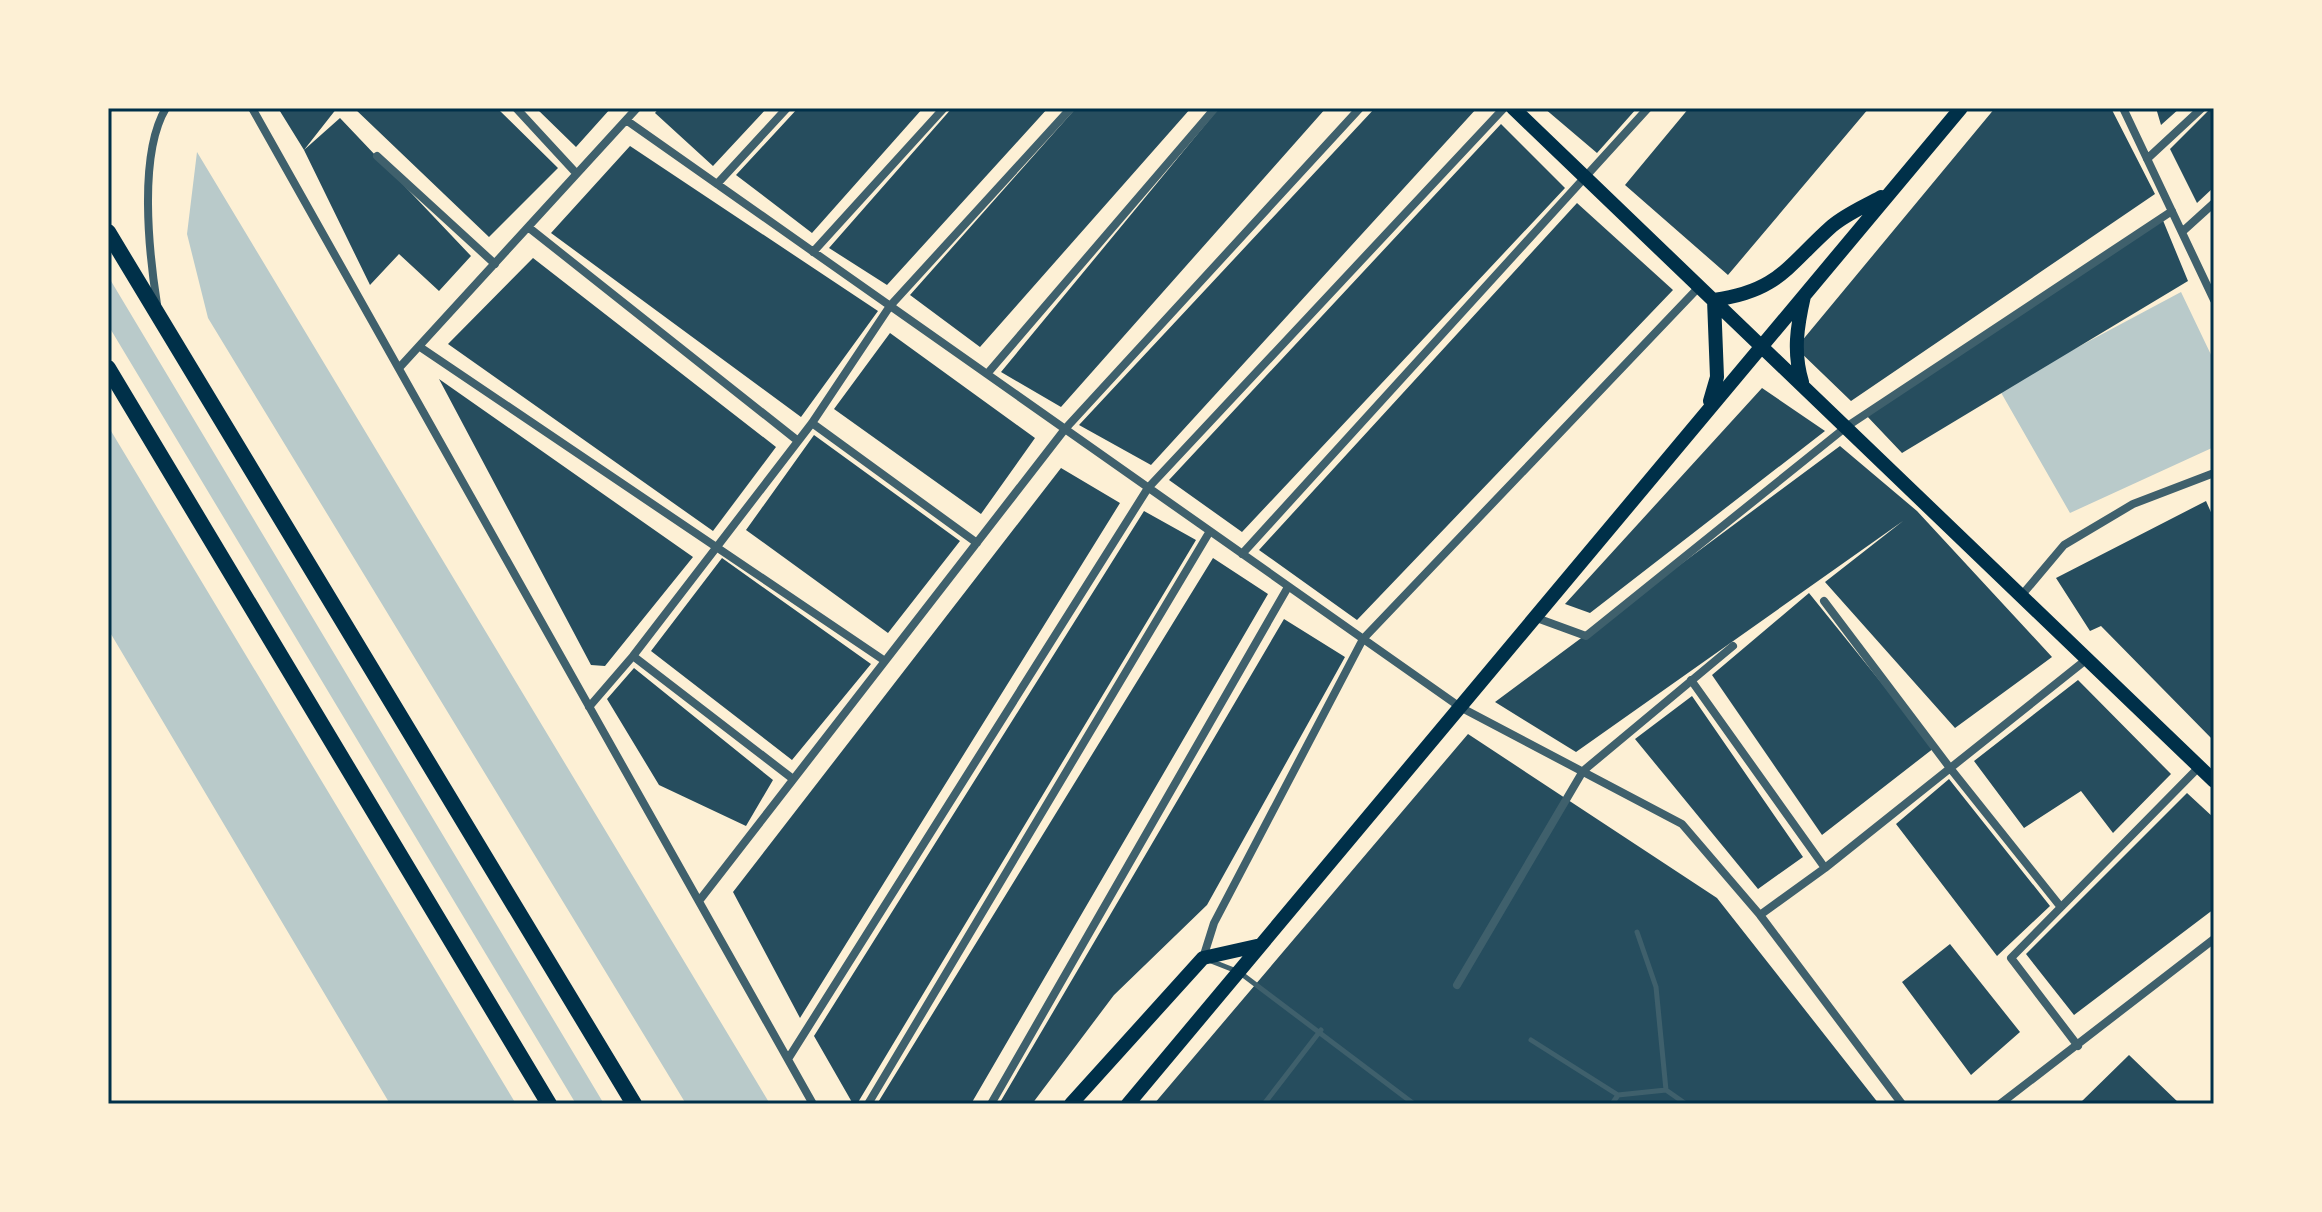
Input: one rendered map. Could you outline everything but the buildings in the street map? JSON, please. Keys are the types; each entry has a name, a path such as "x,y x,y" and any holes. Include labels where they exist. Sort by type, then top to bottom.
{"highway":[{"path":"108,232 634,1104"},
{"path":"108,368 549,1104"}],"main road":[{"path":"1513,108 2214,781"},
{"path":"1128,1104 1961,108"},
{"path":"1714,300 1744,296 1772,284 1835,224 1892,190"},
{"path":"1804,386 1795,359 1797,326 1805,294"},
{"path":"1708,409 1717,377 1714,300"},
{"path":"1071,1104 1203,958 1261,945"}],"street":[{"path":"159,317 147,243 148,213 159,119 166,108"},
{"path":"252,108 813,1104"},
{"path":"516,108 576,173"},
{"path":"399,368 637,108"},
{"path":"717,184 787,108"},
{"path":"813,252 944,108"},
{"path":"589,707 633,656 812,423 890,306 1071,108"},
{"path":"987,374 1215,108"},
{"path":"699,901 1065,429 1360,108"},
{"path":"788,1059 1148,488 1504,108"},
{"path":"1242,554 1648,108"},
{"path":"2123,108 2214,300"},
{"path":"2147,159 2202,108"},
{"path":"626,120 1460,707 1682,824 1760,915 1902,1104"},
{"path":"377,156 495,264"},
{"path":"2182,232 2214,203"},
{"path":"1533,617 1586,636 1846,427 2172,211"},
{"path":"528,227 798,441"},
{"path":"1203,958 1214,923 1363,639 1699,287"},
{"path":"420,347 885,661"},
{"path":"812,423 977,543"},
{"path":"2021,596 2064,545 2133,504 2214,473"},
{"path":"868,1104 1210,531"},
{"path":"991,1104 1288,587"},
{"path":"1824,601 1950,768 2060,906"},
{"path":"1457,985 1583,771 1733,646"},
{"path":"633,656 793,779"},
{"path":"1760,915 1825,868 2087,659"},
{"path":"1691,680 1825,868"},
{"path":"2078,1046 2011,958 2199,767"},
{"path":"2000,1104 2214,939"}],"lane":[{"path":"1637,932 1656,987 1666,1090"},
{"path":"1203,958 1239,972 1321,1030 1414,1104"},
{"path":"1264,1104 1321,1030"},
{"path":"1531,1040 1618,1095 1666,1090 1686,1104"},
{"path":"1612,1104 1618,1095"}],"shaded area":[{"path":"197,152 770,1104 686,1104 208,318 187,234"},
{"path":"108,276 604,1104 576,1104 108,325"},
{"path":"2181,292 2214,361 2214,447 2070,513 1999,389"},
{"path":"108,426 516,1104 390,1104 108,629"}]}
